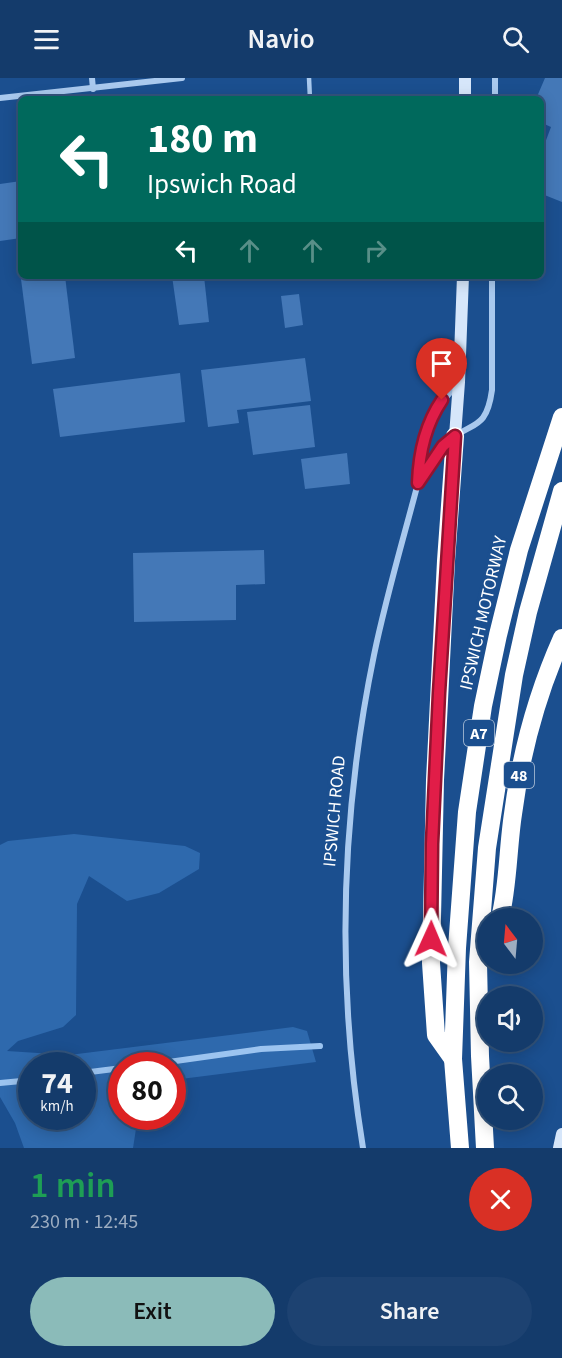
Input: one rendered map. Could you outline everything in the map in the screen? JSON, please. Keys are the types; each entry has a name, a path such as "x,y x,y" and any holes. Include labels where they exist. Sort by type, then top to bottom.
{"highway":[{"name":"IPSWICH MOTORWAY","path":"459,1140 453,1059 457,948 467,812 483,706 519,550 562,417"},
{"path":"453,1059 436,1035 431,963 432,844 438,703 455,436"},
{"name":"A7","path":"482,908 487,848 514,675 528,612 562,491"},
{"name":"48","path":"501,908 513,814 526,741 542,688 562,638"},
{"name":"A7","path":"478,974 485,1148"}],"main road":[{"path":"465,78 465,96"},
{"path":"455,436 463,279"},
{"path":"559,1148 562,1134"}],"street":[{"path":"92,78 93,88"},
{"path":"36,96 182,78"},
{"path":"495,78 495,96"},
{"path":"0,98 18,97"},
{"name":"IPSWICH ROAD","path":"418,483 443,446 479,422 490,407 492,279"},
{"name":"IPSWICH ROAD","path":"363,1148 349,1042 345,982 347,849 360,734 374,654 418,483 419,462 429,422 442,400 459,382"}],"lane":[{"path":"309,78 310,96"}],"shaded area":[{"path":"74,834 185,846 200,853 199,869 159,893 127,901 89,876 77,904 76,1015 63,1027 18,1041 7,1051 22,1052 18,1052 18,1130 96,1130 96,1052 93,1052 293,1027 307,1031 316,1062 186,1078 186,1052 108,1052 108,1130 136,1130 133,1148 24,1148 15,1123 0,1097 0,845 8,841"}],"building":[{"path":"545,78 562,78 562,202 544,195 544,146 551,127 544,124 544,96 537,96"},
{"path":"18,181 18,238 0,241 0,184"},
{"path":"21,279 65,279 75,358 32,364"},
{"path":"172,279 204,279 209,322 179,325"},
{"path":"299,294 303,325 285,328 281,296"},
{"path":"305,358 311,401 237,410 239,423 208,427 201,370"},
{"path":"180,373 185,422 60,437 53,389"},
{"path":"310,405 315,447 253,455 247,412"},
{"path":"347,453 350,484 305,489 301,459"},
{"path":"264,550 265,584 236,585 236,620 134,622 133,553"}],"waterway":[{"path":"186,1060 261,1049 320,1046"},
{"path":"96,1071 108,1070"},
{"path":"0,1083 18,1081"}],"route":[{"path":"431,939 432,844 439,693 455,436 438,452 418,483 424,438 429,422 442,400"}]}
